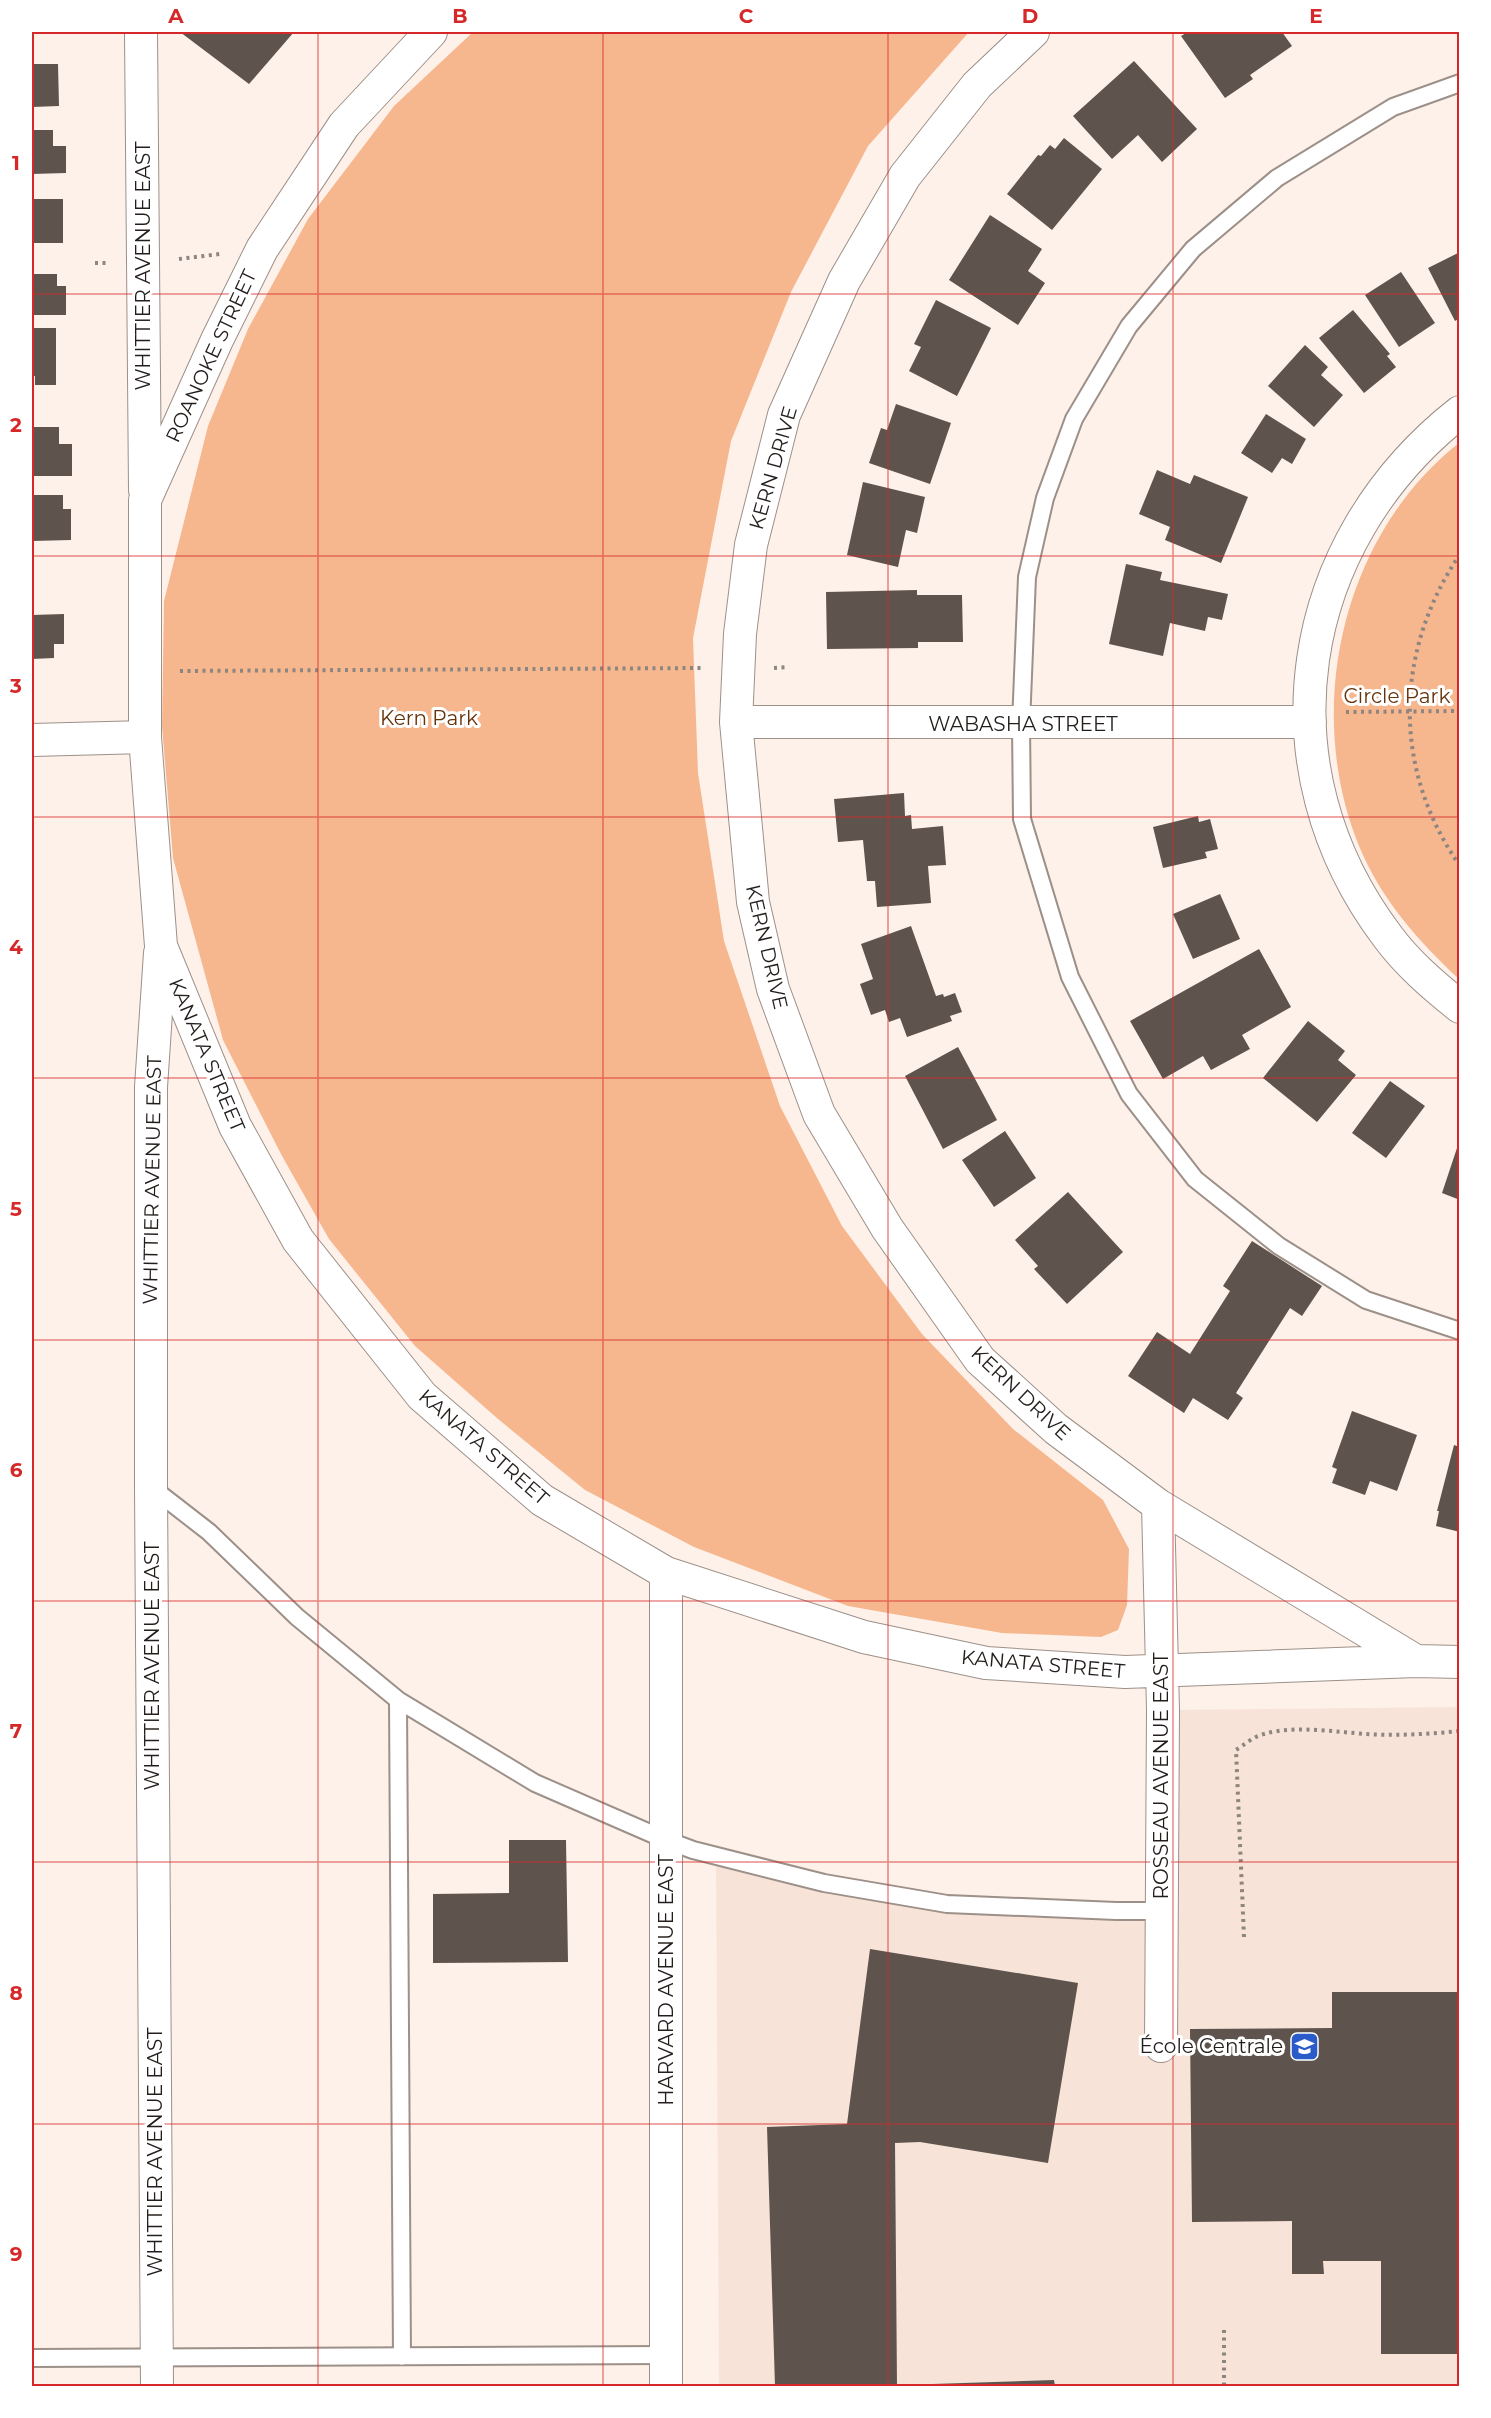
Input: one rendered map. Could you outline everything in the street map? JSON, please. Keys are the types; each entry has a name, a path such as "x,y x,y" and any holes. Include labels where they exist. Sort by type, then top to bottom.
{"street":[{"name":"WHITTIER AVENUE EAST","path":"141,32 145,500"},
{"name":"ROANOKE STREET","path":"144,737 145,500 217,340 262,249 344,125 431,32"},
{"name":"KERN DRIVE","path":"1033,32 977,85 905,176 844,281 784,415 751,545 740,634 736,722 753,902 773,988 819,1114 887,1228 980,1360 1056,1429 1158,1505 1416,1661"},
{"path":"1460,412 1419,446 1398,469 1363,518 1348,545 1325,602 1317,631 1312,662 1310,718 1312,756 1326,821 1352,883 1389,939 1411,964 1460,1007"},
{"name":"WABASHA STREET","path":"736,722 1022,724 1310,718"},
{"path":"32,740 144,737"},
{"name":"KANATA STREET","path":"144,737 161,946 236,1126 298,1240 422,1396 542,1500 666,1573 864,1637 986,1663 1125,1672 1416,1661 1460,1662"},
{"name":"WHITTIER AVENUE EAST","path":"156,2372 151,1087 161,946"},
{"name":"ROSSEAU AVENUE EAST","path":"1158,1505 1162,1671 1161,2046"},
{"name":"HARVARD AVENUE EAST","path":"666,1573 666,2386"}],"lane":[{"path":"1460,82 1393,107 1277,178 1193,249 1129,326 1074,419 1045,498 1027,577 1022,724 1022,819 1071,977 1129,1094 1195,1179 1279,1246 1366,1300 1460,1331"},
{"path":"151,1487 209,1532 297,1617 398,1700 535,1783 666,1840 693,1850 824,1883 947,1904 1161,1911"},
{"path":"398,1700 402,2357"},
{"path":"32,2358 156,2372 402,2357 666,2355"}],"path":[{"path":"1460,554 1444,577 1429,609 1418,642 1409,712 1412,747 1419,782 1430,815 1460,867"},
{"path":"143,671 789,667"},
{"path":"1310,718 1460,711"},
{"path":"1244,1937 1236,1749 1263,1734 1283,1732 1321,1730 1368,1734 1419,1734 1460,1731"},
{"path":"1224,2330 1224,2386"}],"shaded area":[{"path":"1459,1707 1459,2386 719,2386 716,1856 947,1904 1160,1911 1163,1710"}],"green space":[{"name":"Kern Park","path":"473,32 969,32 868,146 791,292 731,441 693,638 698,773 724,941 780,1106 842,1226 922,1334 1013,1429 1103,1500 1129,1549 1127,1605 1118,1630 1101,1637 1002,1633 848,1606 694,1547 585,1490 498,1419 415,1346 329,1239 282,1156 223,1040 173,858 162,726 164,601 208,426 248,329 308,219 394,106"},
{"name":"Circle Park","path":"1459,443 1459,979 1415,934 1389,901 1359,846 1342,793 1335,738 1335,683 1344,628 1361,575 1386,526 1419,481"}],"building":[{"path":"180,32 294,32 249,84"},
{"path":"1188,32 1282,32 1292,46 1250,75 1253,79 1225,98 1181,36"},
{"path":"1134,61 1197,129 1162,162 1138,135 1112,159 1073,116"},
{"path":"32,64 58,64 59,106 32,107"},
{"path":"32,130 53,130 53,146 66,146 66,173 32,174"},
{"path":"1064,138 1102,169 1052,230 1007,194 1038,155 1041,156 1050,145 1055,149"},
{"path":"32,199 63,199 63,243 32,243"},
{"path":"990,215 1042,249 1028,271 1045,283 1018,325 949,280"},
{"path":"1460,252 1460,318 1455,321 1428,268"},
{"path":"1401,272 1435,323 1399,347 1365,295"},
{"path":"32,274 57,274 57,286 66,286 66,315 32,315"},
{"path":"936,300 991,328 957,396 909,371 921,347 914,344"},
{"path":"1353,310 1390,354 1387,356 1396,367 1364,393 1319,338"},
{"path":"32,328 56,328 56,385 35,385 35,376 32,376"},
{"path":"1305,345 1328,367 1321,375 1343,395 1314,427 1268,386"},
{"path":"896,404 951,423 930,484 869,463 881,428 887,430"},
{"path":"1266,414 1306,439 1292,464 1282,458 1272,473 1241,453"},
{"path":"32,427 59,427 59,444 72,444 72,476 32,476"},
{"path":"1157,470 1190,484 1194,475 1248,497 1221,563 1165,540 1170,527 1139,514"},
{"path":"863,482 925,497 917,533 906,530 898,567 847,555"},
{"path":"32,495 63,495 63,509 71,509 71,540 32,541"},
{"path":"1126,564 1162,572 1160,580 1228,594 1222,620 1208,617 1205,631 1170,623 1163,656 1109,644"},
{"path":"917,590 917,595 962,595 963,642 918,642 918,648 827,649 826,592"},
{"path":"64,614 64,644 54,644 54,658 32,659 32,615"},
{"path":"904,793 905,816 911,815 912,829 943,826 946,865 928,866 931,903 877,907 875,881 867,881 863,840 838,842 834,799"},
{"path":"1198,816 1199,822 1210,819 1218,849 1205,852 1207,858 1163,868 1153,827"},
{"path":"1220,894 1240,939 1193,959 1173,914"},
{"path":"911,926 936,996 943,994 944,997 955,993 962,1012 950,1016 952,1021 907,1037 900,1018 889,1022 885,1010 871,1015 860,984 873,979 861,944"},
{"path":"1259,949 1291,1007 1242,1035 1250,1049 1211,1070 1203,1056 1163,1079 1130,1021"},
{"path":"1308,1021 1345,1051 1338,1060 1356,1075 1317,1122 1263,1078"},
{"path":"958,1047 997,1120 943,1149 905,1076"},
{"path":"1390,1081 1425,1106 1386,1158 1352,1133"},
{"path":"1005,1131 1036,1178 994,1207 962,1160"},
{"path":"1460,1142 1460,1200 1442,1193"},
{"path":"1068,1192 1123,1252 1067,1304 1034,1269 1038,1266 1015,1240"},
{"path":"1252,1241 1322,1286 1302,1316 1290,1308 1236,1393 1243,1398 1228,1420 1193,1398 1184,1413 1128,1376 1157,1332 1190,1354 1230,1291 1223,1286"},
{"path":"1352,1411 1417,1435 1397,1491 1370,1481 1365,1495 1332,1483 1337,1469 1332,1467"},
{"path":"1454,1445 1460,1447 1460,1532 1436,1526 1439,1511 1437,1511"},
{"path":"509,1840 566,1840 568,1962 433,1963 433,1894 509,1893"},
{"path":"870,1949 1078,1983 1048,2163 920,2142 895,2143 897,2386 775,2386 767,2127 847,2124"},
{"path":"1332,1992 1460,1992 1460,2354 1381,2354 1381,2261 1323,2261 1324,2274 1292,2274 1292,2221 1192,2222 1190,2029 1332,2028"},
{"path":"1054,2380 1055,2386 901,2386 901,2385"}],"place":[{"name":"École Centrale","path":"1304,2046"}]}
